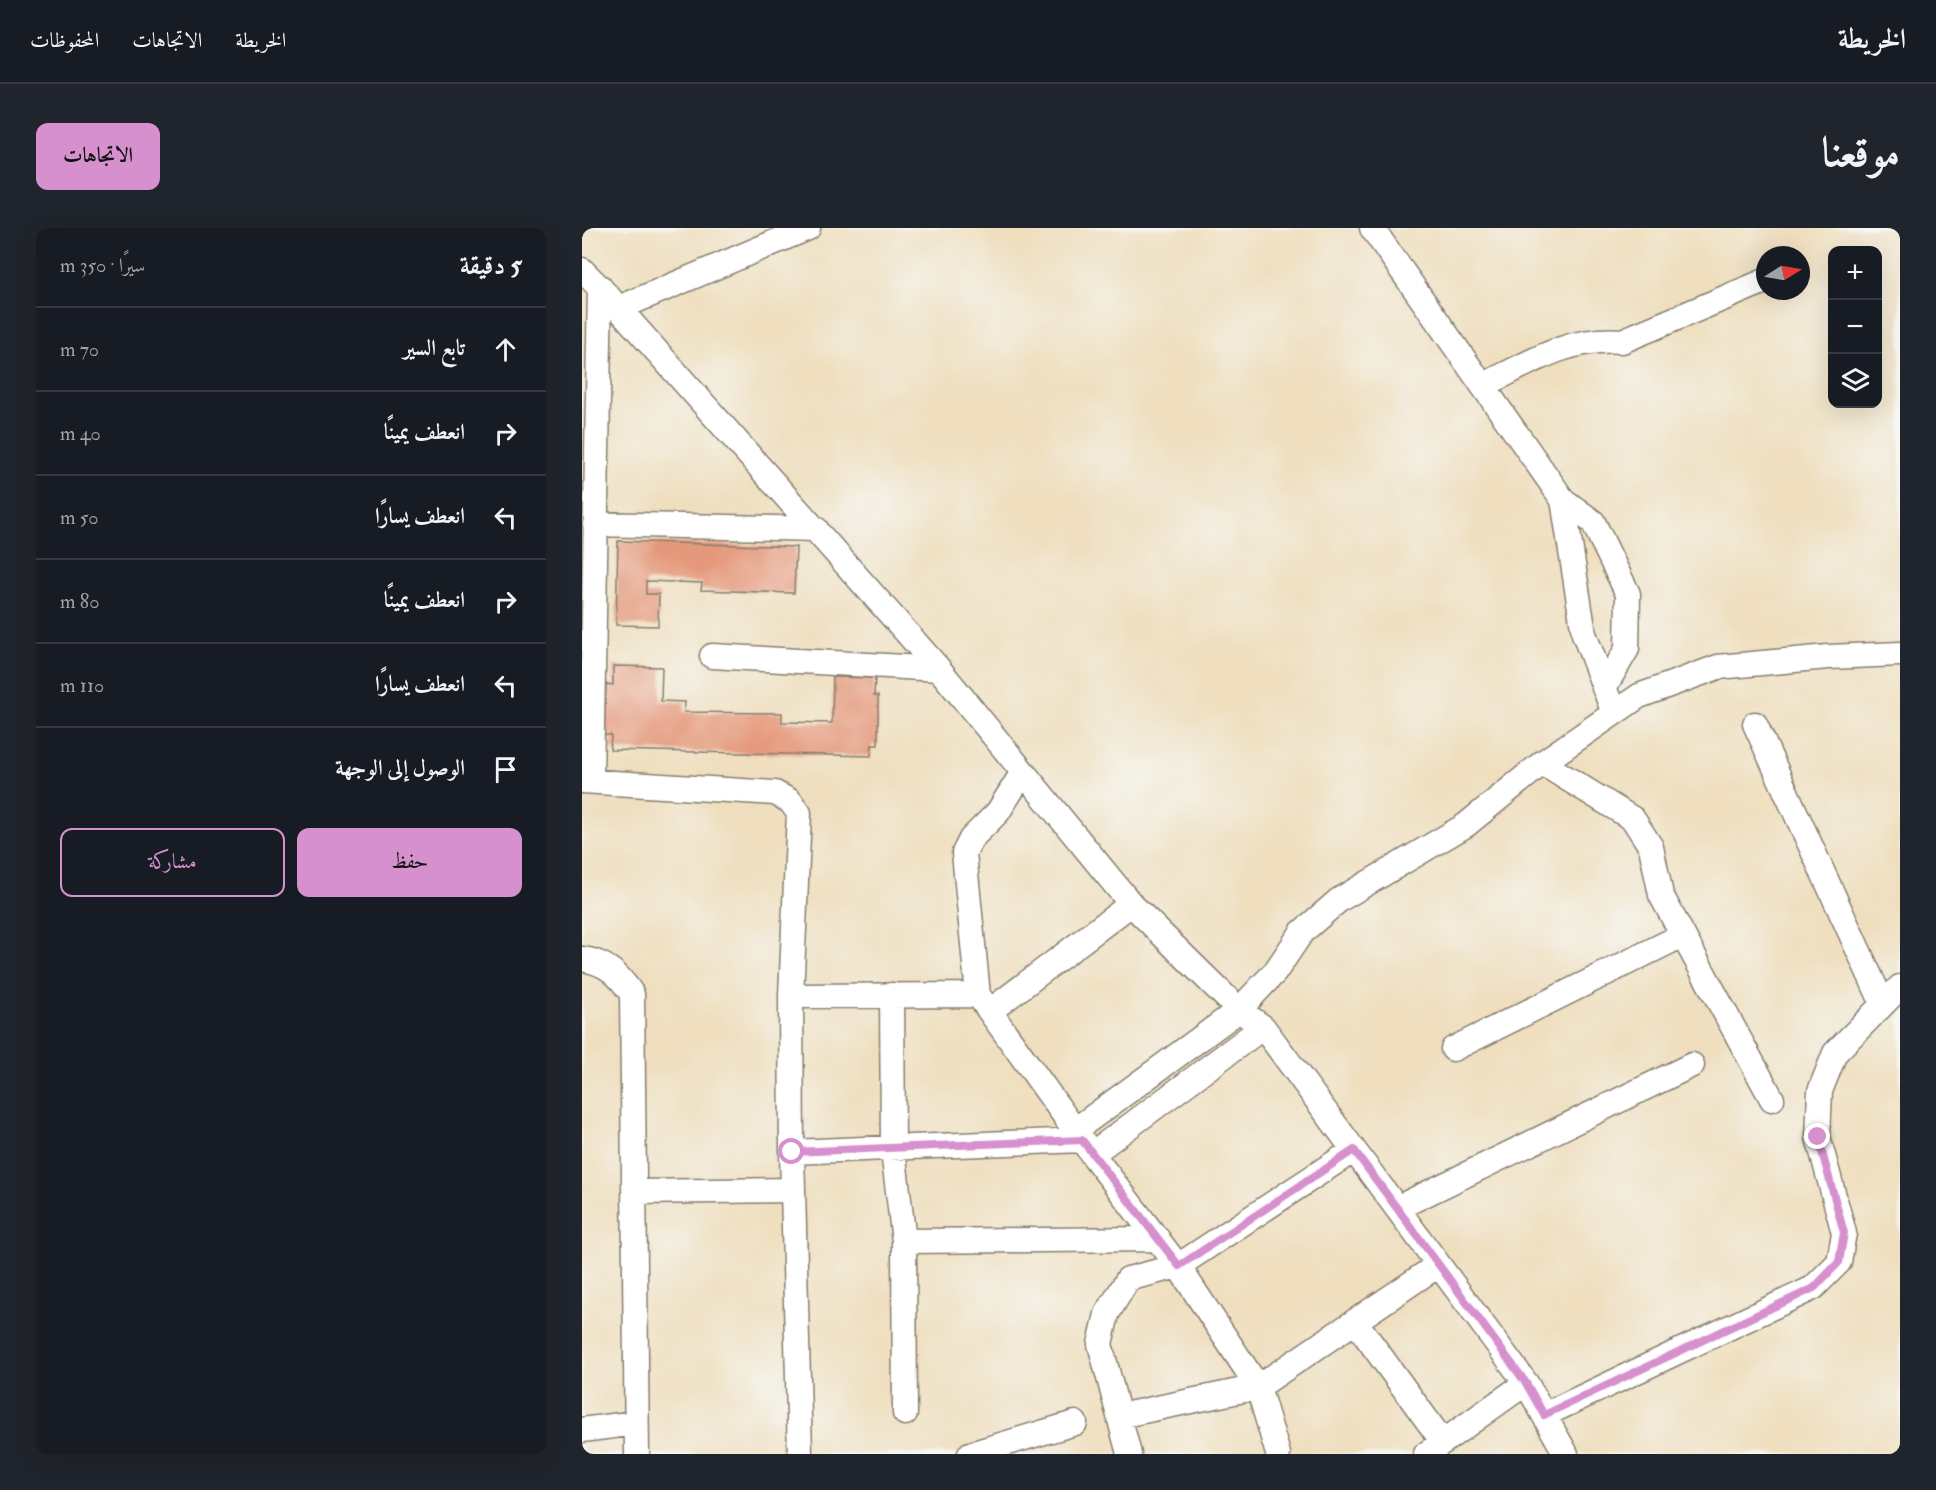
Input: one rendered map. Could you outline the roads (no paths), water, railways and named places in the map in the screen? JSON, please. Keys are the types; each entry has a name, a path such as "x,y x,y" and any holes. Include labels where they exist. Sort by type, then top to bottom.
{"street":[{"path":"619,308 808,228"},
{"path":"1372,228 1563,500 1593,522 1628,594 1627,649 1604,688"},
{"path":"582,270 619,308 939,669 1131,904 1239,1010 1263,1027 1526,1383 1566,1454"},
{"path":"1484,385 1563,346 1599,339 1622,341 1756,285"},
{"path":"600,287 586,781 775,794 790,801 799,813 791,996 792,1152 800,1454"},
{"path":"1563,500 1584,634 1614,712"},
{"path":"595,524 816,529"},
{"path":"1083,1142 1239,1010 1275,972 1302,933 1339,900 1466,825 1542,763 1639,696 1718,667 1828,657 1900,654"},
{"path":"712,656 939,669"},
{"path":"1544,1415 1814,1288 1839,1262 1844,1233 1818,1137 1820,1091 1835,1053 1891,995 1755,724"},
{"path":"1542,763 1633,819 1651,847 1661,895 1772,1099"},
{"path":"1023,772 998,812 971,839 964,853 984,1003 1083,1142 1179,1266 1257,1387 1278,1454"},
{"path":"791,996 892,995 984,1003 1131,904"},
{"path":"1453,1049 1683,935"},
{"path":"582,959 597,961 620,976 632,994 637,1454"},
{"path":"892,995 893,1150 904,1241 905,1413"},
{"path":"792,1152 1083,1142 1263,1027"},
{"path":"1397,1208 1692,1065"},
{"path":"1129,1454 1100,1344 1107,1314 1128,1279 1179,1266 1354,1150"},
{"path":"635,1192 793,1190"},
{"path":"904,1241 1158,1239"},
{"path":"1119,1416 1257,1387 1438,1265"},
{"path":"1355,1322 1435,1448 1526,1383"},
{"path":"582,1430 636,1423"},
{"path":"970,1454 1075,1423"}]}
